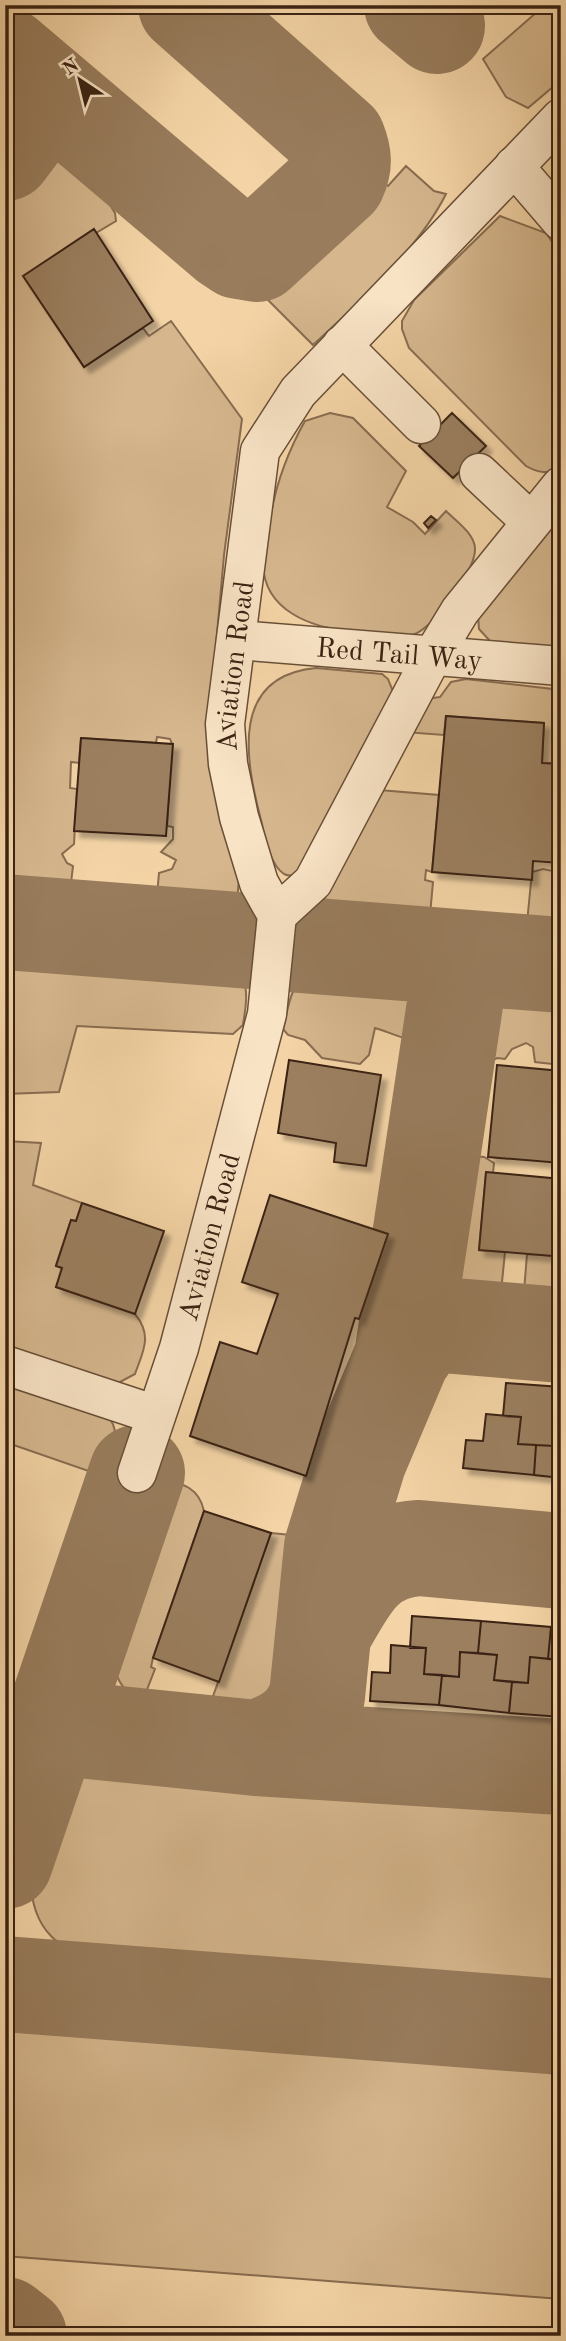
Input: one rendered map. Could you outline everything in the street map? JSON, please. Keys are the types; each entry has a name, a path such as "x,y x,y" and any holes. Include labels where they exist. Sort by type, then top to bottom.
{"lane":[{"name":"Aviation Road","path":"137,1473 179,1348 267,1014 277,915 259,883 239,817 228,764 225,724 237,640 244,558 260,451 298,392 561,118"},
{"path":"514,166 561,221"},
{"path":"342,345 421,424"},
{"path":"479,473 530,522"},
{"path":"277,915 313,882 432,657 460,611 561,486"},
{"name":"Red Tail Way","path":"237,640 561,666"},
{"path":"5,1365 156,1415"}],"shaded area":[{"path":"545,5 561,13 561,80 528,108 506,97 483,59"},
{"path":"39,138 80,168 104,176 117,191 107,200 115,213 116,221 24,276 84,367 143,328 149,336 171,321 242,419 224,555 215,657 239,879 237,901 231,908 156,906 159,873 172,869 176,860 161,852 173,839 173,827 167,826 172,744 170,739 157,737 156,743 81,738 79,763 71,762 70,788 77,789 74,844 62,854 67,863 73,866 69,900 5,895 5,187"},
{"path":"406,166 434,191 446,194 420,235 403,255 367,294 313,345 258,290 358,181 374,176 388,186"},
{"path":"500,216 546,233 561,255 561,469 552,472 526,466 409,348 402,329 402,321 414,300"},
{"path":"330,413 353,418 406,471 387,507 413,522 425,534 446,511 464,528 474,543 474,558 462,583 433,620 415,634 384,635 336,629 306,621 281,605 265,580 264,550 274,499 292,446 305,421"},
{"path":"561,505 561,648 490,641 479,629 478,615"},
{"path":"316,668 382,674 388,679 394,694 307,865 297,873 288,875 275,864 264,834 251,772 250,724 257,704 269,687 288,674"},
{"path":"466,679 561,690 561,764 542,763 544,723 446,716 444,735 403,732 426,699 440,697 451,682"},
{"path":"379,790 439,795 432,872 426,870 425,880 433,882 429,926 333,919 324,902 326,888"},
{"path":"543,869 553,871 555,882 561,885 561,936 526,933 532,872"},
{"path":"5,952 229,968 237,973 245,986 243,1025 233,1034 77,1026 59,1092 5,1094"},
{"path":"311,974 419,983 431,1000 429,1036 409,1039 375,1028 369,1055 360,1064 322,1058 305,1040 288,1035 283,1029 294,989 298,982"},
{"path":"505,988 561,992 561,1065 535,1062 533,1047 526,1043 512,1049 505,1059 497,1058 483,1065 462,1063 467,1026 475,1005 482,996"},
{"path":"5,1141 41,1143 33,1185 82,1203 76,1221 71,1220 56,1265 62,1268 56,1287 135,1314 144,1329 145,1344 135,1374 120,1382 105,1383 5,1350"},
{"path":"447,1153 484,1157 494,1163 493,1173 486,1173 479,1250 505,1252 500,1302 444,1297 427,1277"},
{"path":"561,1180 561,1308 523,1304 527,1254 557,1256 554,1252"},
{"path":"5,1379 106,1413 115,1433 107,1469 97,1474 5,1442"},
{"path":"163,1479 190,1488 202,1503 204,1511 153,1658 151,1667 155,1669 141,1705 124,1688 116,1674 110,1650 111,1636 131,1566"},
{"path":"271,1533 301,1536 305,1541 290,1693 284,1703 267,1715 245,1720 211,1721 208,1714 211,1702"},
{"path":"126,1754 561,1791 561,1998 104,1963 69,1949 56,1941 46,1930 34,1904 31,1881 39,1842 58,1796 72,1776 90,1764"},
{"path":"37,2018 277,2032 561,2055 561,2299 5,2256 5,2024"}],"building":[{"path":"94,229 153,321 84,367 23,276"},
{"path":"452,413 486,446 453,478 419,446"},
{"path":"431,516 436,520 428,528 424,523"},
{"path":"446,716 544,723 542,763 561,764 561,863 533,861 532,880 432,872"},
{"path":"81,738 173,744 166,836 74,831"},
{"path":"289,1060 381,1075 366,1166 334,1162 336,1143 278,1133"},
{"path":"497,1065 561,1071 561,1163 488,1157"},
{"path":"486,1172 561,1179 553,1256 479,1250"},
{"path":"270,1195 388,1234 359,1319 355,1318 306,1476 190,1436 220,1342 257,1354 278,1294 242,1282"},
{"path":"82,1203 164,1231 135,1314 56,1287 62,1268 56,1266 71,1220 76,1221"},
{"path":"506,1383 561,1387 561,1421 556,1421 554,1446 518,1444 521,1417 503,1416"},
{"path":"486,1414 521,1417 518,1444 536,1445 534,1475 463,1468 466,1440 483,1441"},
{"path":"556,1421 561,1421 561,1478 534,1475 536,1445 554,1446"},
{"path":"204,1511 271,1533 219,1682 153,1658"},
{"path":"412,1616 481,1621 478,1653 460,1652 459,1677 424,1674 426,1648 410,1648"},
{"path":"481,1621 551,1627 548,1659 530,1657 528,1683 494,1680 497,1655 478,1653"},
{"path":"551,1627 561,1627 561,1660 548,1659"},
{"path":"391,1645 426,1648 424,1674 442,1675 439,1705 370,1701 372,1672 390,1673"},
{"path":"460,1652 497,1655 494,1680 512,1682 509,1713 439,1705 442,1675 459,1677"},
{"path":"530,1657 561,1660 561,1717 509,1713 512,1682 528,1683"},
{"path":"561,1864 561,1912 557,1911"}],"taxiway":[{"path":"5,55 227,243 239,251 257,254 338,180 343,165 342,150 338,140 186,5"},
{"path":"412,5 437,26"},
{"path":"5,153 50,93"},
{"path":"5,922 561,965"},
{"path":"402,1357 455,1004 452,980 427,955"},
{"path":"257,1748 294,1730 307,1716 317,1696 332,1547 359,1459 402,1357 417,1335 430,1326 443,1325 561,1335"},
{"path":"5,1861 137,1473"},
{"path":"325,1630 361,1574 385,1556 400,1551 419,1548 561,1561"},
{"path":"50,1727 257,1748 561,1767"},
{"path":"5,1984 561,2027"},
{"path":"5,2325 19,2336"}]}
